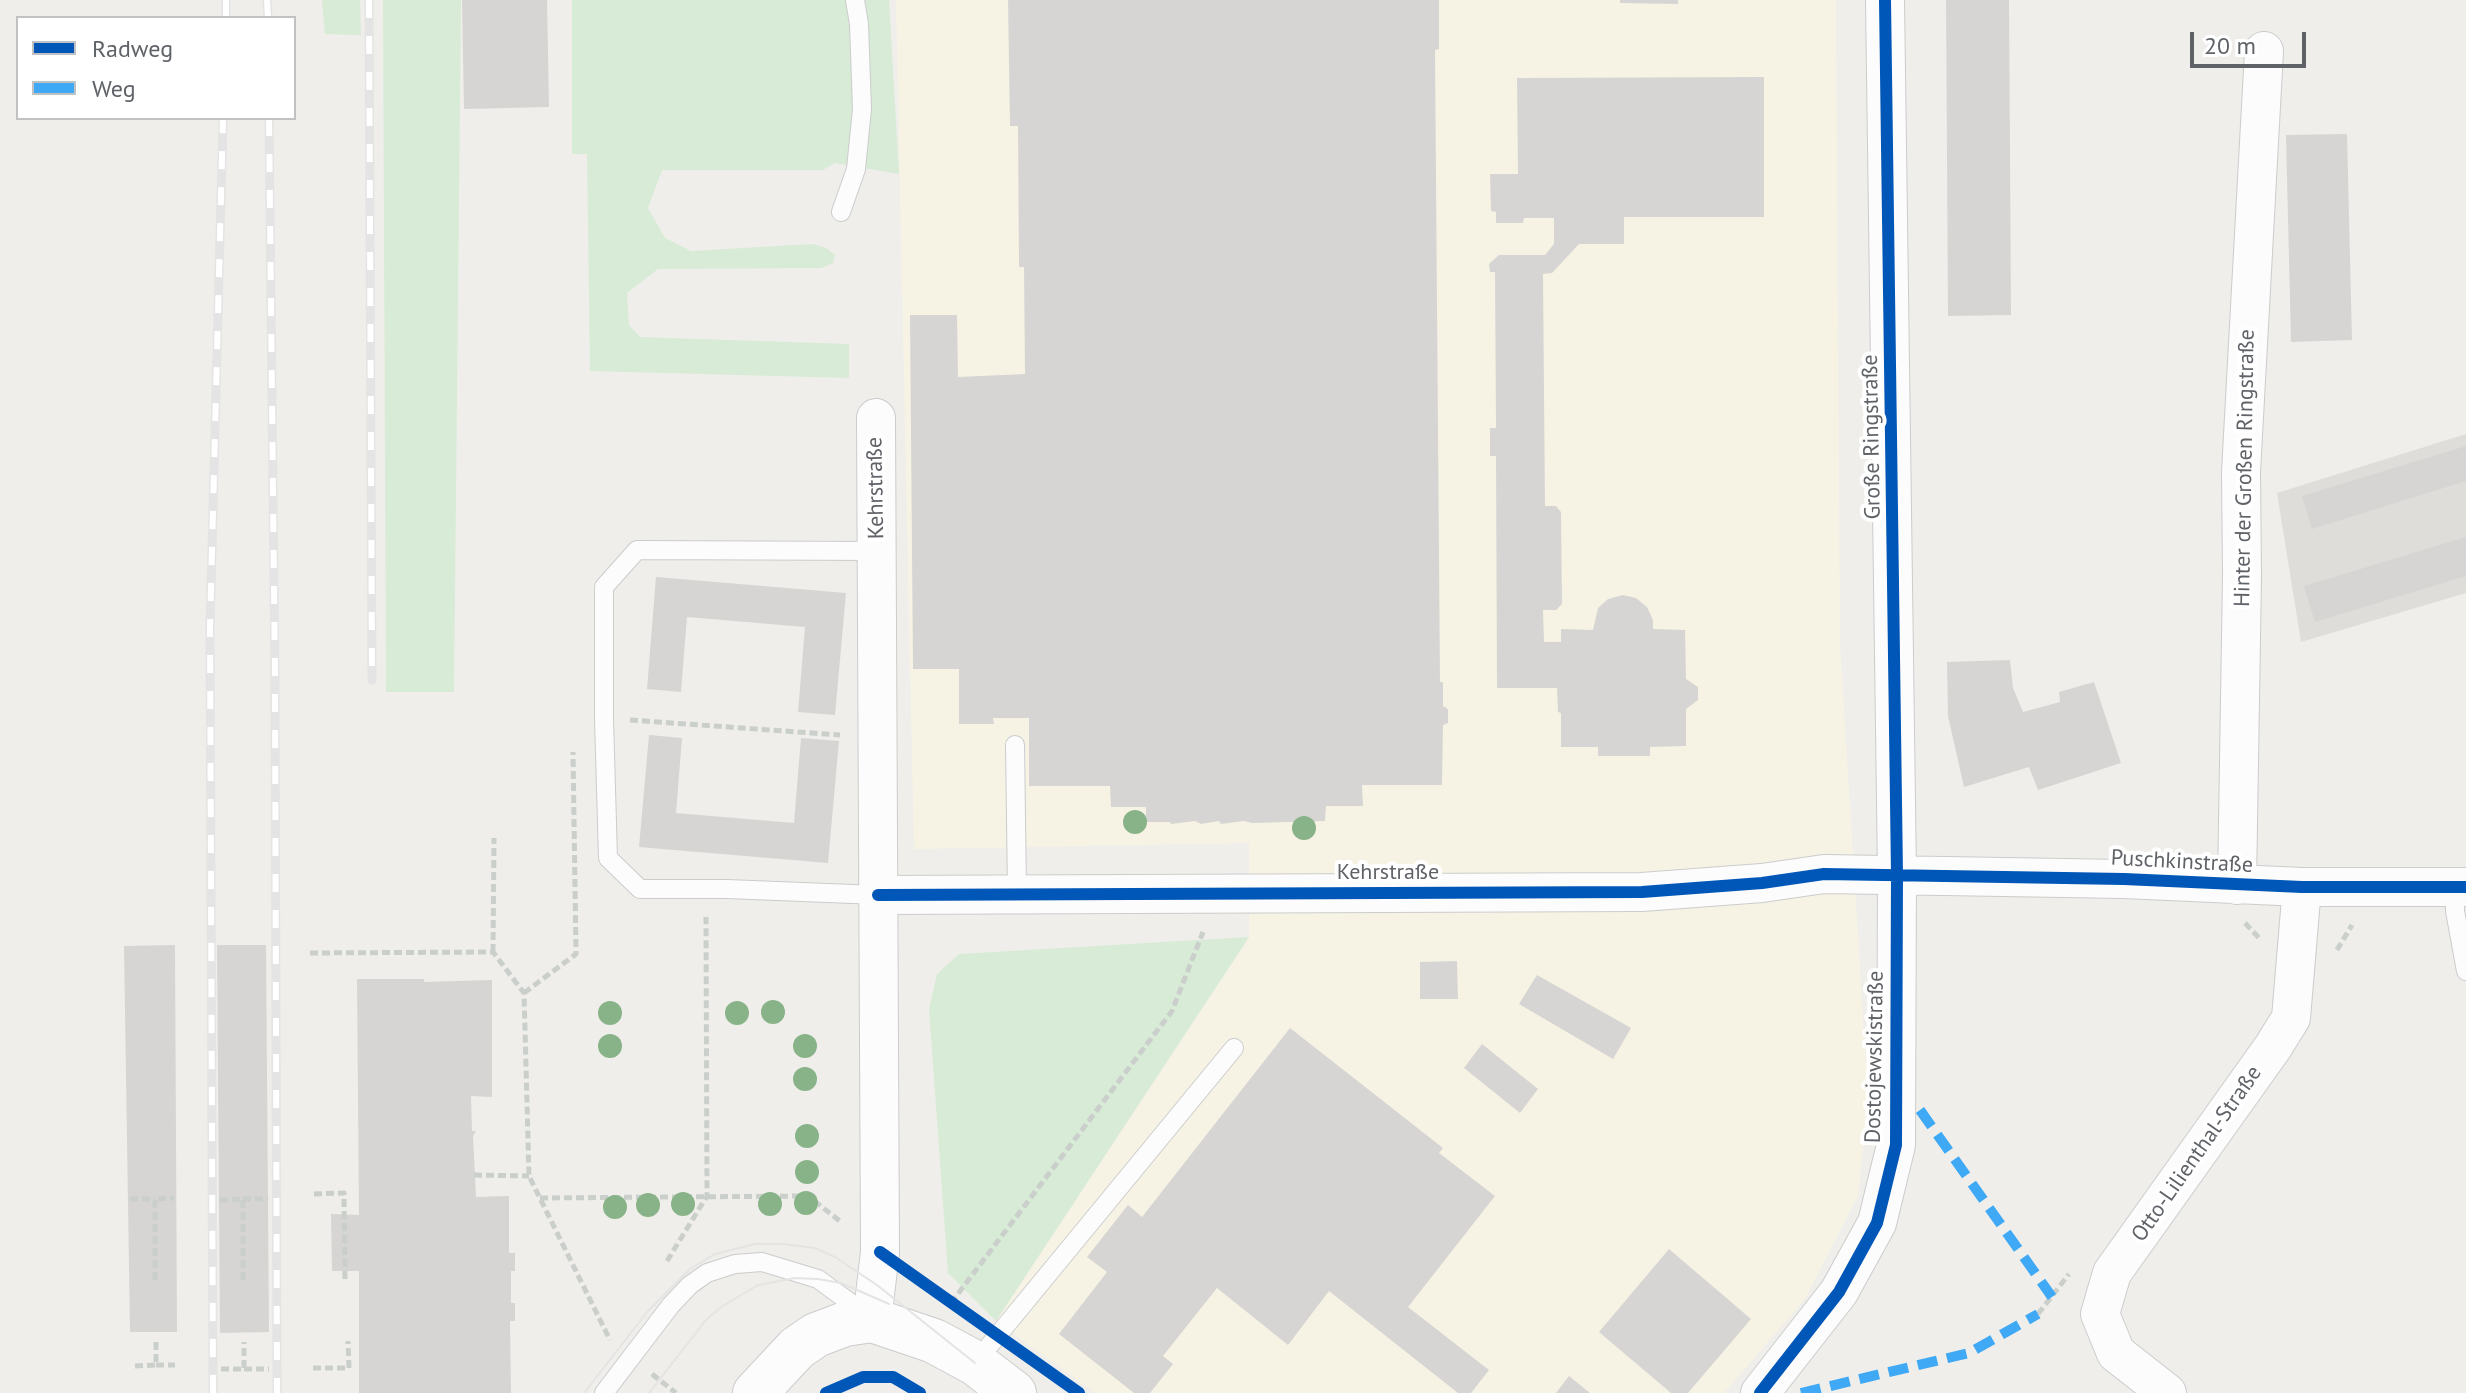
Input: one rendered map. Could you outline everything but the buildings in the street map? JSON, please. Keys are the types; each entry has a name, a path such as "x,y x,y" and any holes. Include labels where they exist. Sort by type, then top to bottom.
{"street":[{"name":"Große Ringstraße","path":"1885,0 1897,874"},
{"name":"Hinter der Großen Ringstraße","path":"2238,902 2241,472 2264,51"},
{"name":"Kehrstraße","path":"872,1320 880,1252 876,418"},
{"name":"Kehrstraße","path":"878,895 1017,892 1642,892 1762,883 1824,874 1897,874"},
{"name":"Puschkinstraße","path":"1897,874 2124,879 2238,902 2302,887 2460,888"},
{"name":"Dostojewskistraße","path":"1760,1393 1839,1292 1877,1223 1896,1145 1897,874"},
{"name":"Otto-Lilienthal-Straße","path":"2167,1393 2116,1353 2100,1314 2112,1273 2291,1018 2302,887"},
{"path":"755,1393 797,1348 816,1335 845,1324 872,1320 934,1341 975,1363 1014,1393"}],"lane":[{"path":"841,212 856,169 862,109 859,24 855,0"},
{"path":"877,551 637,550 604,587 604,719 608,858 640,889 878,895"},
{"path":"1015,745 1017,892"},
{"path":"2460,888 2455,911 2466,971"},
{"path":"975,1363 1234,1048"},
{"path":"604,1393 671,1305 690,1285 707,1273 735,1264 762,1262 818,1279 872,1320"}],"path":[{"path":"604,719 876,737"},
{"path":"524,993 576,954 573,745"},
{"path":"494,838 493,952 524,993 529,1176 607,1338 676,1393"},
{"path":"667,1261 707,1196 706,889"},
{"path":"951,1303 1172,1011 1205,929 1209,893"},
{"path":"2238,902 2265,947"},
{"path":"310,953 493,952"},
{"path":"474,1175 529,1176"},
{"path":"314,1194 344,1193 345,1281"},
{"path":"540,1198 808,1196 880,1252"},
{"path":"130,1199 174,1198"},
{"path":"155,1199 155,1280"},
{"path":"243,1199 243,1281"},
{"path":"220,1200 268,1199"},
{"path":"2038,1314 2071,1272"},
{"path":"156,1341 156,1365"},
{"path":"313,1368 349,1368 348,1341"},
{"path":"244,1342 244,1369"},
{"path":"135,1366 175,1365"},
{"path":"221,1369 269,1369"}],"shaded area":[{"path":"896,0 1836,0 1840,645 1868,1099 1858,1196 1805,1299 1724,1393 1095,1393 996,1321 1249,938 1249,843 914,849"},
{"path":"2466,434 2466,593 2301,642 2277,493"}],"green space":[{"path":"322,0 360,0 361,35 325,34"},
{"path":"383,0 461,0 454,692 386,692"},
{"path":"572,0 889,0 899,174 835,163 823,170 662,170 648,208 665,238 691,251 813,244 835,255 833,263 821,268 658,269 627,293 629,325 640,337 849,344 849,378 590,371 587,154 572,154"},
{"path":"1249,937 996,1321 948,1273 929,1009 937,974 959,954"}],"tram line":[{"path":"584,1393 648,1311 690,1269 715,1254 755,1244 815,1248 835,1257 877,1285 975,1363"},
{"path":"649,1393 706,1320 721,1307 758,1285 795,1278 818,1279 841,1283 889,1304"}],"railway":[{"path":"226,0 226,16"},
{"path":"267,0 268,16"},
{"path":"369,0 372,680"},
{"path":"213,1393 210,627 223,120"},
{"path":"269,120 275,678 277,1393"}],"marked path":[{"path":"1920,1110 2052,1297"},
{"path":"1801,1393 1969,1353 2038,1314"}],"cycle path":[{"path":"1760,1393 1839,1292 1877,1223 1896,1145 1897,874 1885,0"},
{"path":"878,895 1642,892 1762,883 1824,874 2124,879 2302,887 2466,887"},
{"path":"880,1252 1079,1393"},
{"path":"826,1393 863,1377 893,1377 920,1393"}]}
